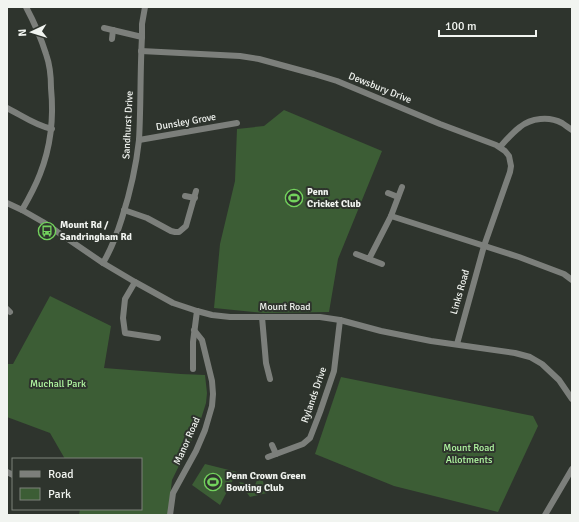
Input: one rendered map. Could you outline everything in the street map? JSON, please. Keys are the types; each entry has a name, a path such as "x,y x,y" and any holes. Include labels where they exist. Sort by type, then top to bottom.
{"street":[{"path":"22,210 40,174 48,148 52,129 53,107 51,78 47,57 36,27 26,7"},
{"name":"Sandhurst Drive","path":"103,262 114,242 135,169 139,140 142,24 145,7"},
{"path":"104,28 142,37"},
{"path":"112,40 114,30"},
{"name":"Dewsbury Drive","path":"141,51 259,58 337,81 500,147"},
{"path":"7,108 35,123 52,129"},
{"path":"484,246 512,166 509,156 500,147 520,127 537,119 561,122 572,130"},
{"name":"Dunsley Grove","path":"139,140 237,123"},
{"path":"369,259 391,216 402,187"},
{"path":"388,193 398,197"},
{"path":"124,210 147,218 171,231 179,232 186,226 196,195 185,196"},
{"name":"Mount Road","path":"8,205 22,210 43,222 135,282 173,303 212,315 230,317 320,317 340,320 381,331 431,341 515,353 542,364 559,380 572,399"},
{"path":"391,216 519,257 564,274 572,280"},
{"name":"Links Road","path":"457,344 484,246"},
{"path":"356,254 382,264"},
{"path":"135,282 125,299 123,318 125,333 158,338"},
{"path":"193,369 193,342 197,311"},
{"path":"262,317 266,363 270,379"},
{"name":"Rylands Drive","path":"268,457 303,444 310,438 334,371 340,320"},
{"name":"Manor Road","path":"170,515 173,493 196,451 205,430 212,406 212,380 202,340 194,330"},
{"path":"193,352 205,352"},
{"path":"272,445 276,454"},
{"path":"545,515 572,469"}],"green space":[{"path":"284,110 382,151 338,259 329,312 264,313 214,308 220,244 235,181 237,129 264,126"},
{"name":"Muchall Park","path":"50,296 111,326 104,368 205,375 207,393 206,403 199,425 172,480 168,515 79,515 80,510 142,510 142,458 64,458 50,433 7,417 7,364 13,364"},
{"name":"Mount Road Allotments","path":"341,377 533,416 538,426 498,512 394,486 315,454"},
{"name":"Penn Crown Green Bowling Club","path":"205,464 237,472 220,505 192,485"},
{"path":"260,473 267,493 250,497 239,482 255,485"}],"place":[{"name":"Penn Cricket Club","path":"294,198"},
{"name":"Mount Rd / Sandringham Rd","path":"47,231"},
{"name":"Penn Crown Green Bowling Club","path":"213,482"}]}
